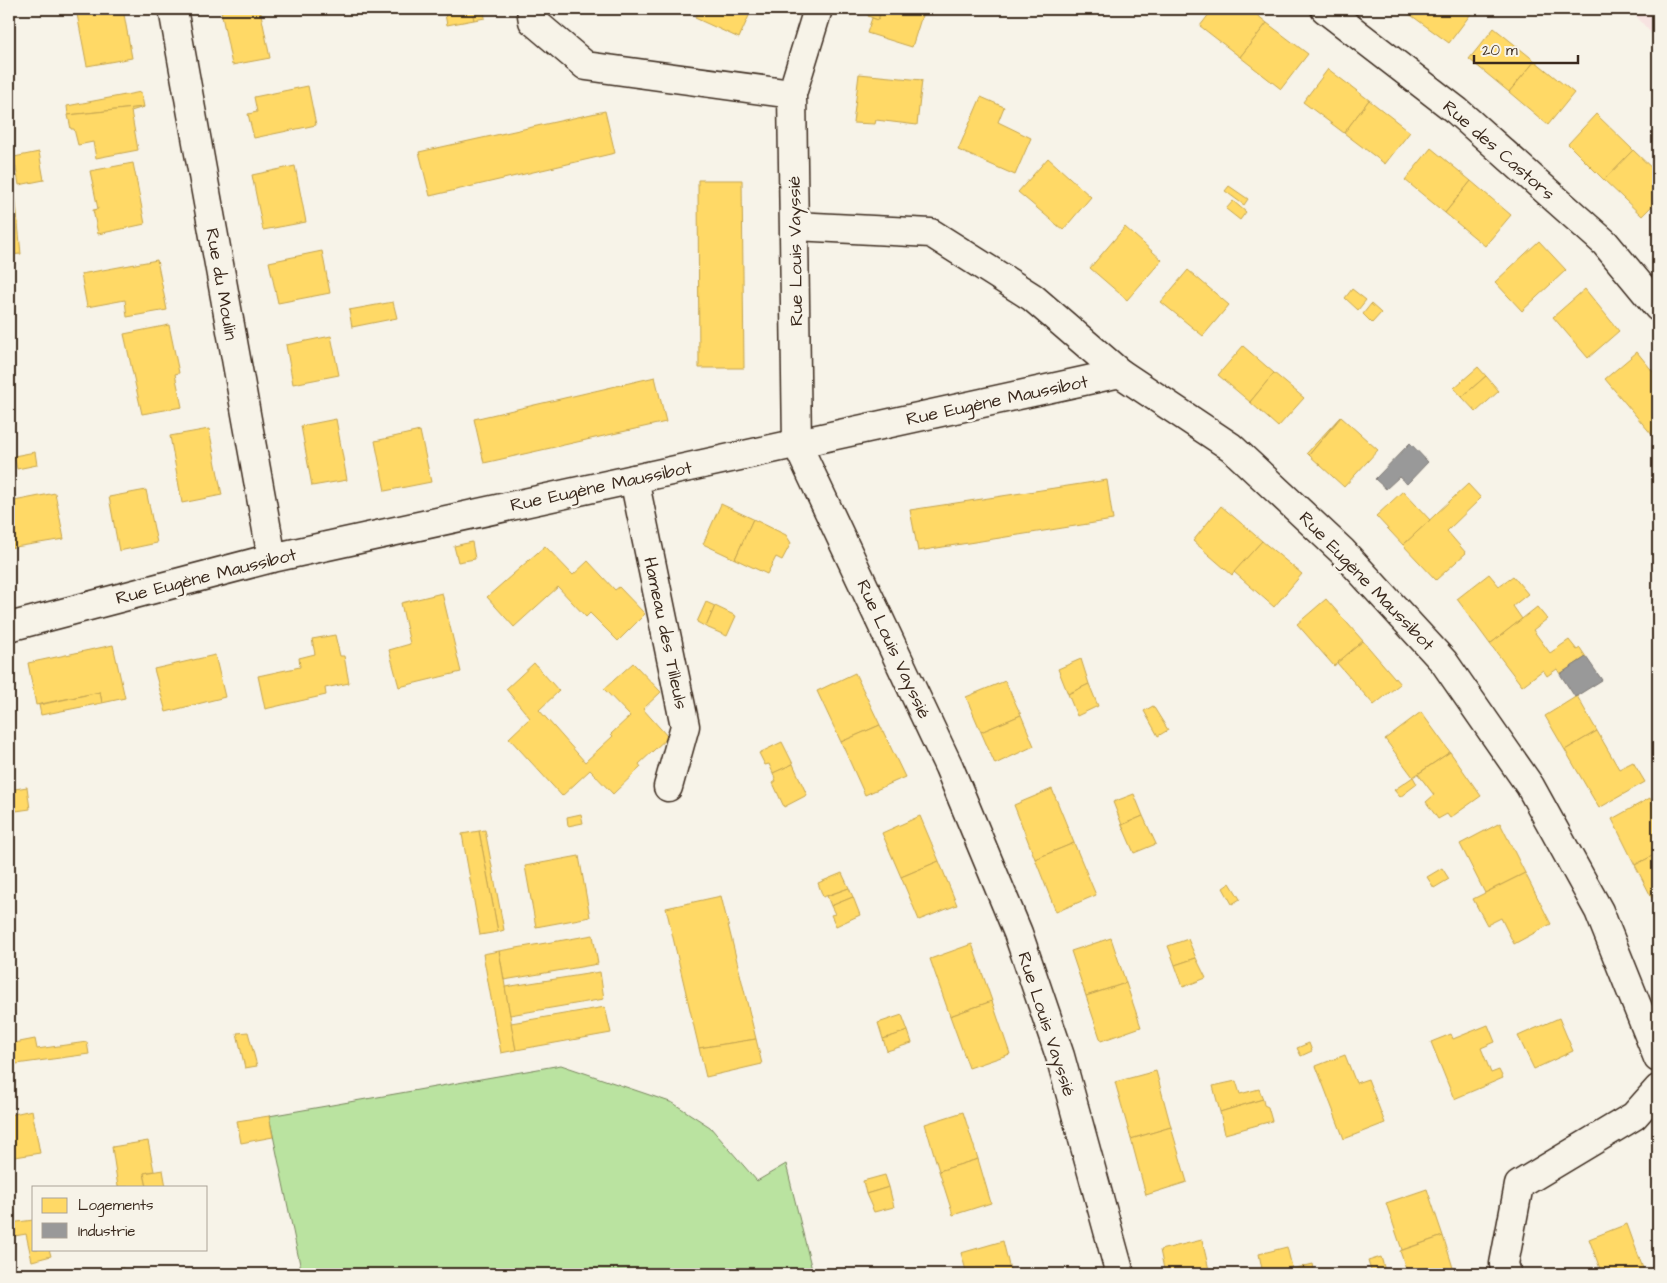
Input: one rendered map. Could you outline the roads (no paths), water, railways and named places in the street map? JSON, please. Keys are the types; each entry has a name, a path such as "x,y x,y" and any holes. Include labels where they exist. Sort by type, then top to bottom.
{"street":[{"name":"Rue du Moulin","path":"173,9 272,558"},
{"path":"531,9 533,21 586,66 792,94"},
{"name":"Rue Louis Vayssié","path":"818,9 792,94 798,444 949,767 1018,933 1060,1056 1120,1274"},
{"name":"Rue des Castors","path":"1325,9 1457,111 1606,243 1658,306"},
{"path":"795,226 931,233 1032,297 1120,373"},
{"name":"Rue Eugène Maussibot","path":"9,627 272,558 1120,373 1231,447 1342,551 1444,662 1530,786 1599,911 1658,1058"},
{"name":"Hameau des Tilleuls","path":"634,479 685,726 668,787"},
{"path":"1507,1274 1504,1264 1519,1184 1634,1116 1658,1089"}]}
